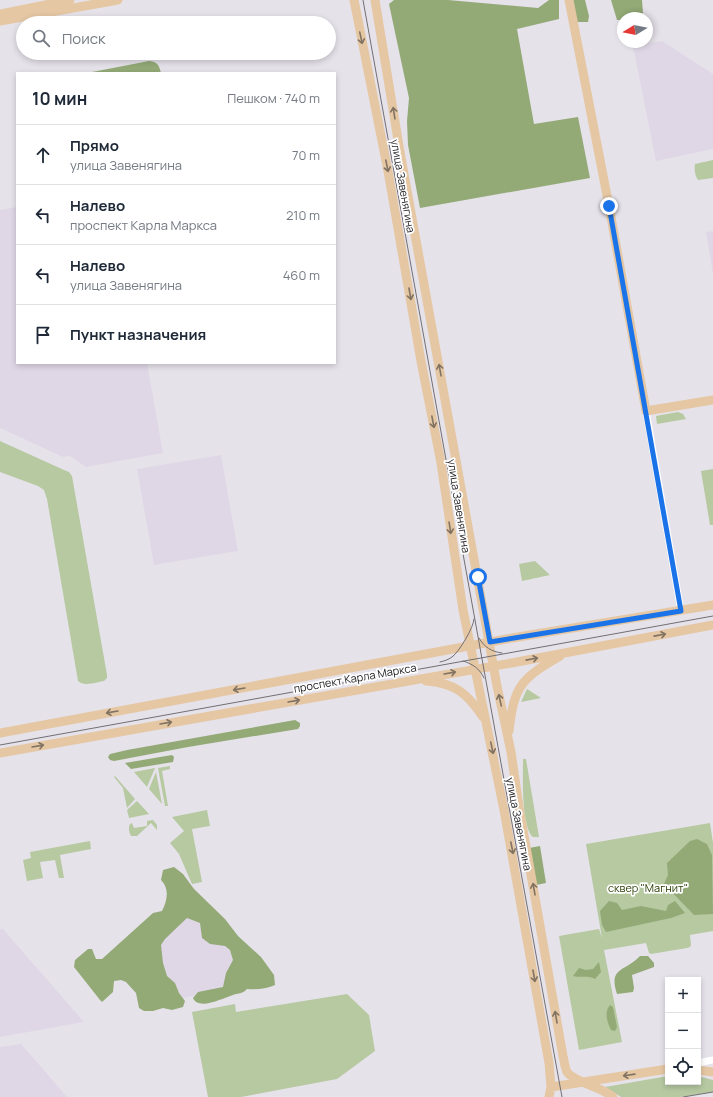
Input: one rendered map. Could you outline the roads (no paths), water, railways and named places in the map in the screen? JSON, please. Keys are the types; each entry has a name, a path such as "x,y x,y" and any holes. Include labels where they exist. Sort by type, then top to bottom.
{"main road":[{"path":"0,14 70,0"},
{"path":"28,16 118,0"},
{"path":"350,0 357,18"},
{"name":"улица Завенягина","path":"354,0 388,171 421,361 441,463 458,578 470,646 515,867 549,1063 551,1087 549,1097"},
{"name":"улица Завенягина","path":"375,0 400,152 508,740 564,1060 567,1072 613,1097"},
{"name":"улица Завенягина","path":"377,15 379,0"},
{"path":"569,0 646,412 713,400"},
{"path":"0,21 16,18"},
{"name":"проспект Карла Маркса","path":"0,733 490,642 713,605"},
{"name":"проспект Карла Маркса","path":"0,753 494,666 713,625"},
{"path":"508,740 512,710 517,693 522,683 541,667 566,652"},
{"path":"411,680 439,682 458,688 475,704 486,722"},
{"path":"551,1087 665,1069"},
{"path":"701,1070 713,1072"}],"street":[{"path":"646,412 681,611"},
{"path":"701,1062 713,1060"}],"tram line":[{"path":"363,0 562,1097"},
{"path":"0,745 713,616"},
{"path":"440,662 455,654 469,633 474,619"},
{"path":"479,638 483,644 495,652 502,653"},
{"path":"463,661 476,667 484,678"},
{"path":"683,1097 713,1092"}],"park label":[{"name":"сквер \"Магнит\"","path":"648,888"}]}
